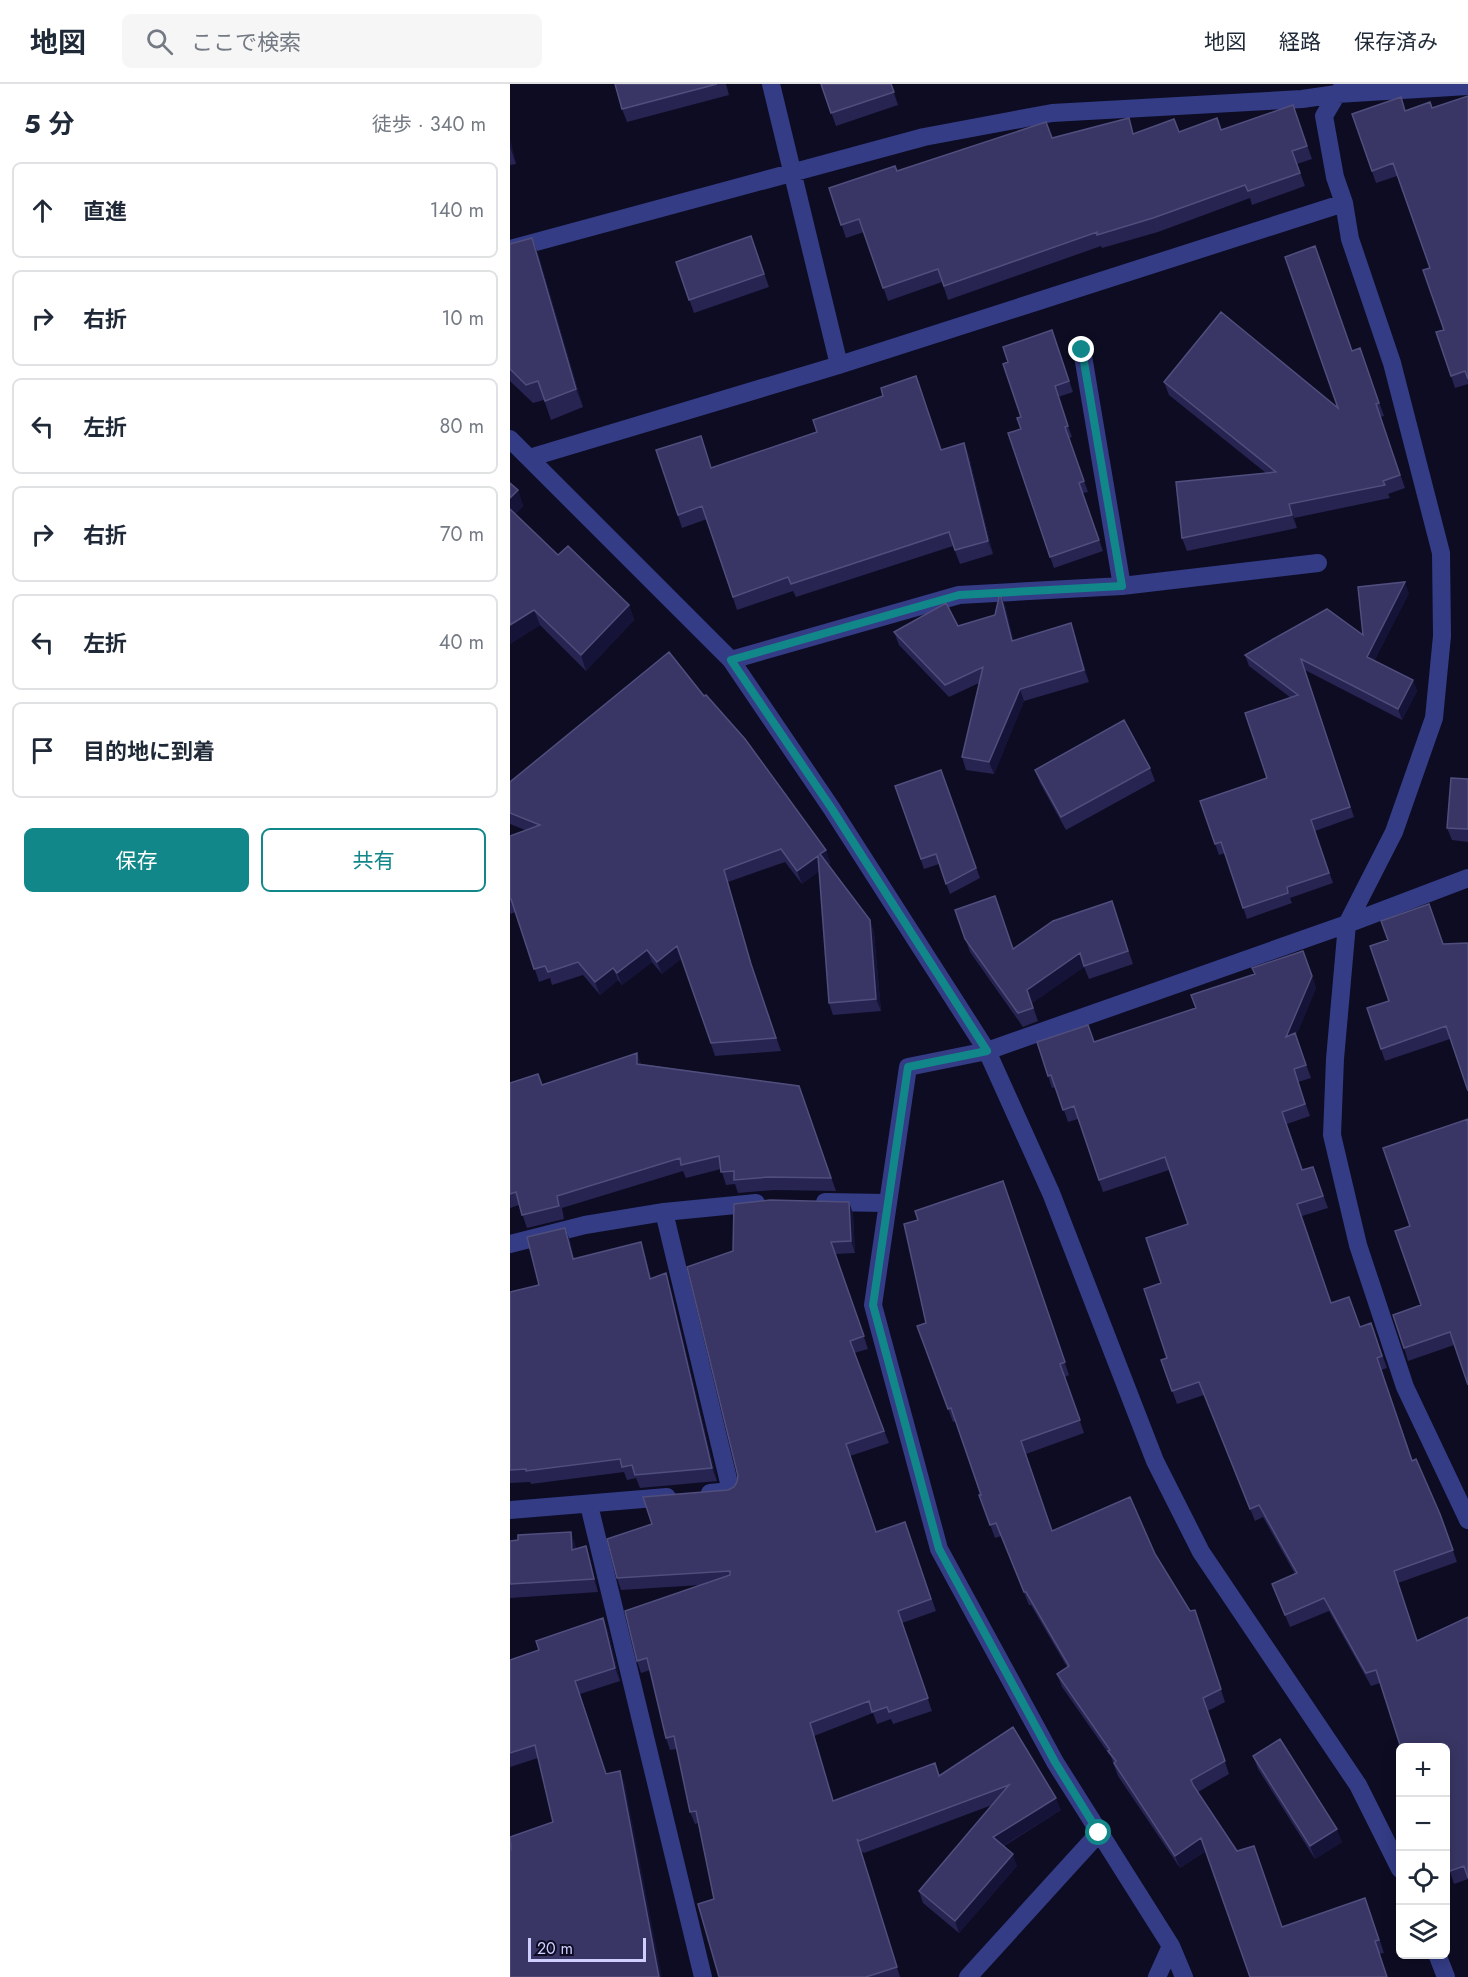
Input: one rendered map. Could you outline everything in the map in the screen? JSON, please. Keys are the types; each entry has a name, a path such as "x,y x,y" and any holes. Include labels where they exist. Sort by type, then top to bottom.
{"street":[{"path":"771,84 839,365"},
{"path":"510,249 924,137 1052,113 1302,99 1341,89 1468,86"},
{"path":"1341,89 1324,116 1335,177 1344,203 1350,239 1392,363 1441,553 1442,636 1434,718 1394,832 1347,924 1335,1059 1332,1135 1358,1245 1405,1387 1468,1520"},
{"path":"529,458 839,365 1344,203"},
{"path":"1082,350 1122,586"},
{"path":"510,439 731,660 832,809 987,1051 1051,1193 1155,1461 1175,1502 1201,1552 1358,1785 1396,1859"},
{"path":"731,660 959,595 1122,586 1318,563"},
{"path":"1184,1977 1171,1946 1055,1762 939,1549 873,1305 886,1203 908,1067 987,1051 1347,924 1468,878"},
{"path":"510,1244 585,1225 664,1212 774,1201"},
{"path":"808,1202 886,1203"},
{"path":"510,1510 589,1505 730,1491 664,1212"},
{"path":"589,1505 703,1977"},
{"path":"968,1977 1099,1833"},
{"path":"1157,1977 1171,1946"},
{"path":"1439,1959 1446,1977"}],"building":[{"path":"615,84 717,84 622,109"},
{"path":"821,84 891,84 894,92 831,113"},
{"path":"1468,96 1468,379 1465,371 1451,376 1436,332 1444,330 1423,270 1430,268 1393,163 1372,171 1352,114 1401,97 1405,111 1430,102 1432,108"},
{"path":"1293,105 1307,146 1292,151 1300,173 1248,191 1245,185 1153,218 1097,235 1097,232 944,286 938,269 883,288 859,219 841,225 829,188 895,166 897,171 1046,122 1052,138 1129,118 1133,134 1174,119 1179,132 1217,118 1221,130"},
{"path":"751,236 764,274 689,300 676,262"},
{"path":"532,238 576,389 545,401 538,381 526,385 510,369 510,244"},
{"path":"1315,246 1352,351 1360,348 1400,475 1383,481 1385,485 1289,504 1292,515 1182,538 1176,482 1276,472 1164,382 1221,312 1338,408 1285,257"},
{"path":"1052,330 1069,381 1055,386 1068,426 1065,427 1084,481 1079,483 1099,540 1050,557 1008,433 1021,429 1017,418 1021,417 1003,364 1008,362 1003,347"},
{"path":"916,376 941,450 964,443 988,541 955,550 949,532 791,584 788,577 733,597 702,506 678,515 656,450 701,436 711,468 817,432 813,420 883,396 881,388"},
{"path":"510,483 518,490 510,498"},
{"path":"510,509 558,555 568,546 629,605 581,655 534,610 510,625"},
{"path":"1405,582 1367,657 1413,680 1398,709 1301,659 1350,807 1311,820 1329,873 1287,887 1288,893 1243,908 1221,842 1215,844 1200,801 1267,778 1245,713 1298,695 1245,655 1327,609 1363,635 1358,587"},
{"path":"1000,593 1012,641 1071,623 1084,670 1020,689 989,762 962,757 983,667 945,685 894,632 946,603 958,626 995,615"},
{"path":"669,652 704,696 706,695 745,739 826,850 820,854 870,920 876,999 829,1003 818,856 797,871 781,849 724,870 751,964 776,1038 711,1043 677,946 657,962 647,950 617,973 613,968 595,982 578,962 548,972 545,966 534,969 510,899 510,836 540,825 510,813 510,782"},
{"path":"1124,720 1150,768 1061,817 1035,770"},
{"path":"941,770 976,868 946,884 936,854 921,859 895,786"},
{"path":"1451,778 1468,779 1468,829 1447,828"},
{"path":"995,896 1013,949 1053,921 1112,901 1128,951 1084,966 1080,953 1027,990 1033,1008 1018,1013 965,939 955,910"},
{"path":"1429,904 1443,944 1468,943 1468,1091 1446,1026 1381,1049 1367,1008 1389,1001 1370,946 1388,940 1381,921"},
{"path":"1303,951 1312,976 1286,1037 1295,1033 1306,1065 1294,1069 1305,1104 1282,1112 1302,1170 1313,1167 1323,1196 1297,1204 1331,1303 1349,1297 1360,1327 1371,1323 1382,1356 1377,1358 1412,1461 1416,1459 1453,1550 1394,1571 1417,1641 1468,1617 1468,1878 1464,1866 1450,1871 1450,1743 1399,1743 1376,1670 1366,1673 1324,1598 1285,1615 1272,1584 1297,1573 1259,1505 1250,1509 1199,1382 1172,1391 1161,1360 1167,1358 1144,1289 1161,1283 1146,1238 1188,1224 1165,1157 1099,1180 1074,1106 1063,1110 1051,1075 1048,1076 1037,1042 1088,1025 1094,1042 1196,1008 1191,995 1255,974 1252,968"},
{"path":"637,1053 637,1064 799,1086 831,1178 769,1177 734,1180 734,1171 721,1172 719,1156 681,1165 680,1158 557,1196 559,1206 522,1215 516,1192 510,1194 510,1083 538,1074 542,1085"},
{"path":"1468,1119 1468,1385 1450,1332 1404,1348 1393,1315 1421,1305 1395,1231 1410,1226 1383,1148"},
{"path":"1003,1181 1065,1362 1060,1364 1080,1420 1021,1441 1052,1531 1130,1497 1155,1554 1190,1611 1195,1610 1221,1689 1203,1698 1225,1761 1191,1780 1193,1785 1237,1851 1254,1846 1282,1927 1365,1898 1379,1940 1375,1941 1387,1977 1250,1977 1201,1838 1175,1856 1114,1763 1116,1761 1108,1751 1110,1750 1057,1674 1069,1666 1024,1592 996,1523 990,1525 951,1408 948,1409 917,1326 926,1323 904,1224 918,1220 915,1211"},
{"path":"770,1200 849,1202 851,1241 831,1242 864,1336 850,1341 884,1431 846,1444 876,1532 905,1522 931,1599 898,1611 928,1698 889,1712 887,1707 872,1712 869,1701 810,1723 833,1801 935,1763 939,1776 1013,1727 1056,1798 993,1837 1013,1854 955,1921 919,1891 1009,1785 859,1841 857,1839 897,1967 866,1977 719,1977 698,1904 714,1899 696,1811 690,1812 674,1736 666,1738 647,1658 637,1661 625,1611 730,1575 730,1571 617,1578 607,1539 652,1524 643,1497 728,1490 737,1482 738,1476 687,1267 733,1251 734,1204"},
{"path":"565,1228 573,1259 641,1242 650,1279 666,1273 712,1468 635,1475 632,1465 622,1467 620,1459 526,1471 526,1469 510,1470 510,1292 539,1285 527,1237"},
{"path":"571,1532 572,1550 586,1546 594,1579 510,1584 510,1541 518,1540 518,1535"},
{"path":"603,1618 615,1668 575,1681 606,1774 620,1771 659,1977 510,1977 510,1837 553,1822 535,1745 510,1753 510,1660 539,1650 536,1641"},
{"path":"1280,1739 1337,1829 1310,1846 1253,1756"}],"route":[{"path":"1082,350 1122,586 959,595 731,660 832,809 987,1051 908,1067 886,1203 873,1305 939,1549 1055,1762 1099,1833"}]}
